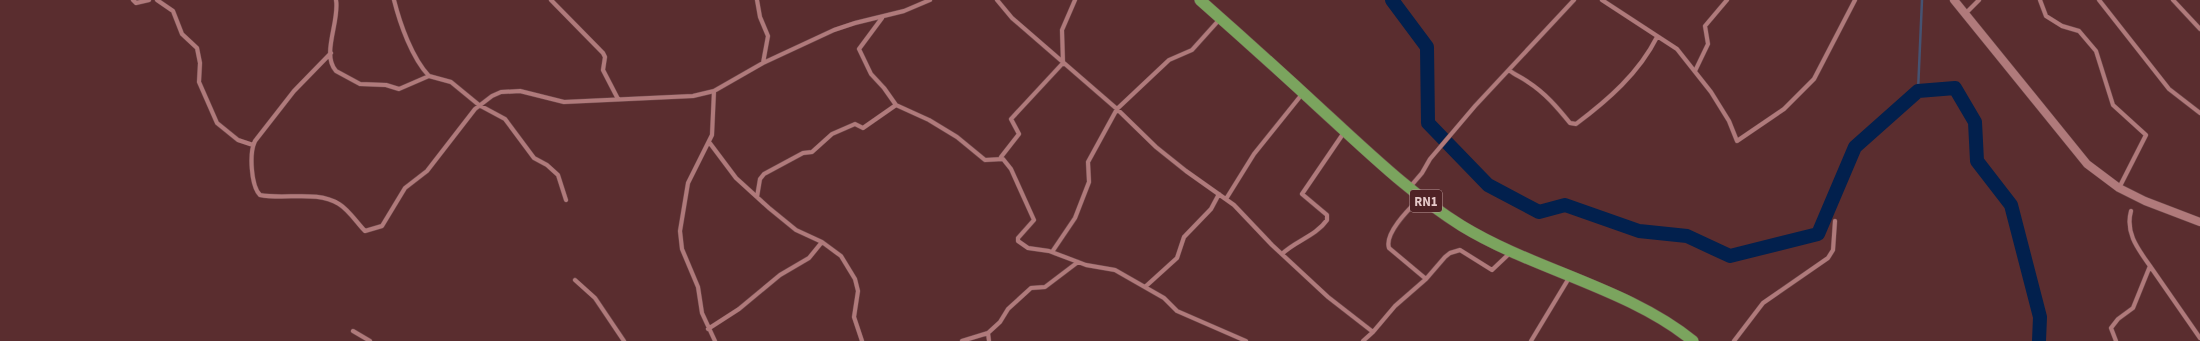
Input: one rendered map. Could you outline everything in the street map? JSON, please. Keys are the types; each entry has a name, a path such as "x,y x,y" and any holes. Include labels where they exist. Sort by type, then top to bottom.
{"highway":[{"name":"RN1","path":"1200,0 1345,131 1421,197 1465,227 1512,252 1635,306 1674,328 1693,341"}],"main road":[{"path":"1954,0 2087,164 2119,188 2145,201 2200,222"}],"street":[{"path":"133,0 136,3 149,0"},
{"path":"157,0 172,11 182,34 197,48 200,63 199,82 217,123 238,140 253,145"},
{"path":"336,0 337,11 330,52 335,70 362,85 386,85 399,89 429,76"},
{"path":"394,0 400,23 419,65 429,76 451,82 479,105 504,119 513,127 534,158 555,171 561,181 566,200"},
{"path":"551,0 603,53 605,57 603,70 618,99"},
{"path":"757,0 760,17 768,36 763,63"},
{"path":"330,52 294,91 253,145 253,186 260,195 273,198 307,196 328,198 340,204 365,231 382,226 405,188 427,171 479,105 492,96 510,90 564,102 679,98 714,91 763,63 834,30 855,23 882,18 930,0"},
{"path":"997,0 1012,18 1117,109 1156,147 1244,214 1282,254 1328,297 1373,332"},
{"path":"882,18 874,31 860,47 859,52 871,74 884,88 896,105 929,120 963,140 986,160 1001,158 1019,134 1011,119 1063,63 1062,30 1075,0"},
{"path":"1410,188 1439,148 1574,0"},
{"path":"1602,0 1677,49 1695,71 1729,121 1735,140 1739,141 1784,109 1814,79 1855,0"},
{"path":"1695,71 1708,44 1705,26 1727,0"},
{"path":"1966,13 1979,0"},
{"path":"2040,0 2046,16 2062,26 2081,32 2096,51 2113,105 2146,135 2119,188"},
{"path":"2099,0 2169,89 2178,98 2200,114"},
{"path":"2173,0 2200,29"},
{"path":"1052,252 1075,218 1089,182 1088,162 1117,109 1169,60 1192,50 1220,18"},
{"path":"1509,70 1553,102 1570,123 1576,124 1617,91 1646,58 1657,37"},
{"path":"714,91 714,126 709,142 693,170 688,183 680,231 682,249 698,287 702,313 708,329 715,341"},
{"path":"1226,199 1254,154 1303,93"},
{"path":"757,197 760,179 764,174 803,153 812,152 836,132 855,124 865,127 896,105"},
{"path":"1282,254 1289,247 1308,236 1327,220 1327,215 1302,194 1345,131"},
{"path":"709,142 736,178 757,197 796,230 822,242 841,256 855,279 858,300 854,317 862,341"},
{"path":"1001,158 1011,169 1034,220 1018,238 1018,241 1028,248 1052,252 1093,267 1115,270 1164,298 1177,311 1243,340"},
{"path":"1145,287 1177,258 1184,237 1211,208 1219,194"},
{"path":"1421,197 1406,212 1388,241 1389,248 1426,280"},
{"path":"2131,211 2129,218 2131,236 2200,338"},
{"path":"1734,341 1763,303 1828,258 1833,250 1835,221"},
{"path":"708,329 739,309 780,275 809,258 822,242"},
{"path":"1363,341 1373,332 1395,306 1426,280 1445,257 1457,250 1492,270 1512,252"},
{"path":"962,341 988,333 1000,322 1008,309 1031,288 1045,287 1078,262"},
{"path":"2116,341 2111,328 2118,319 2133,308 2150,266"},
{"path":"1532,341 1570,277"},
{"path":"575,280 595,298 624,341"},
{"path":"353,331 370,341"},
{"path":"988,333 989,341"}],"waterway":[{"path":"1392,0 1427,47 1428,123 1488,185 1539,212 1565,205 1639,231 1687,236 1730,256 1818,234 1855,147 1918,91 1955,88 1975,122 1977,161 2011,205 2040,317 2039,341"},
{"path":"1918,91 1922,0"}]}
